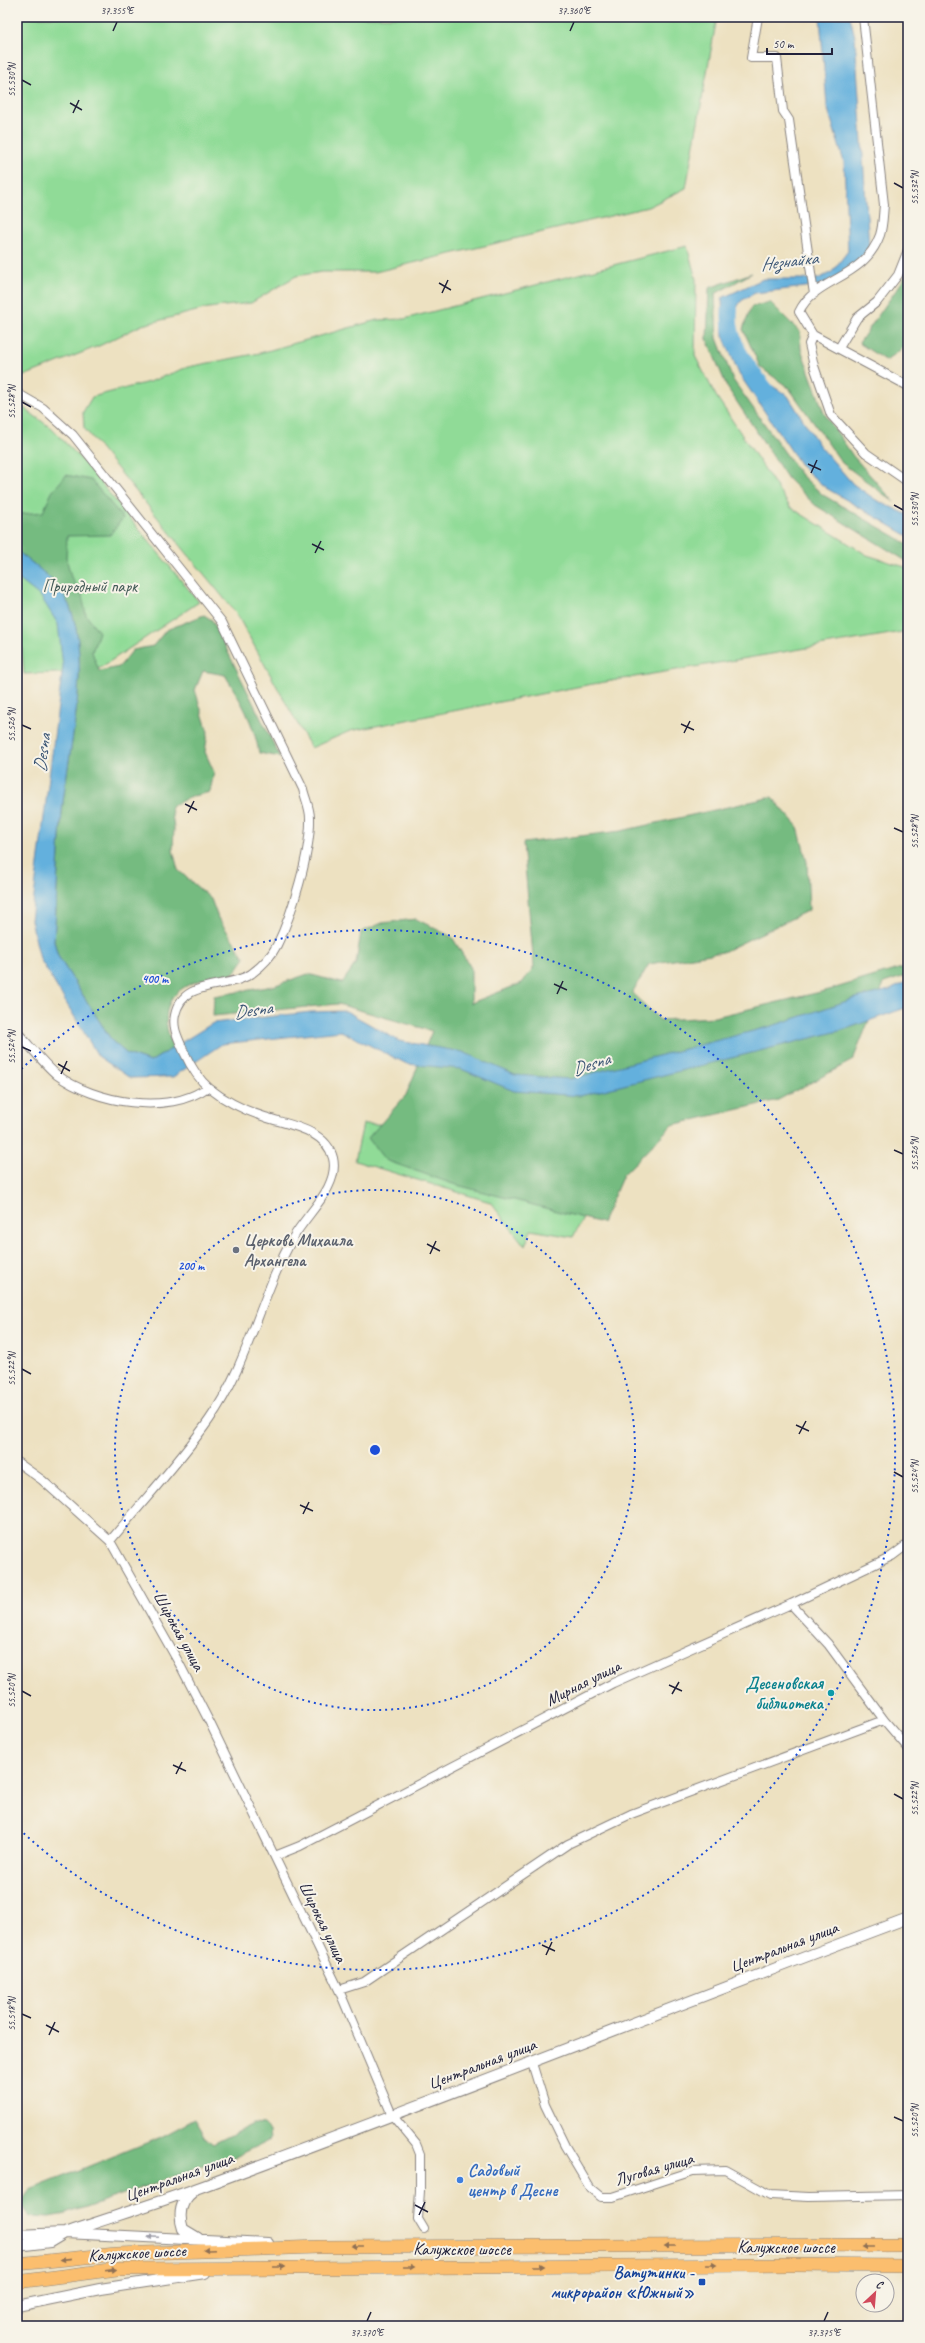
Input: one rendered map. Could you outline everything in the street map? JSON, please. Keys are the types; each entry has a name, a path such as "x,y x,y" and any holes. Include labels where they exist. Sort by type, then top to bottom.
{"highway":[{"name":"Калужское шоссе","path":"17,2264 116,2254 318,2247 908,2246"},
{"name":"Калужское шоссе","path":"17,2282 117,2270 240,2268 908,2266"}],"street":[{"path":"758,17 751,58 777,58 783,111 789,120 813,291"},
{"path":"863,17 884,204 880,235 863,263 813,291 805,299 799,312 813,335 908,386"},
{"path":"839,348 857,318 877,302 898,275 908,250"},
{"path":"813,335 809,344 831,415 866,453 908,482"},
{"path":"17,393 43,408 73,435 222,622 303,789 310,815 304,866 283,929 266,962 249,976 189,993 179,1001 173,1026 192,1068 208,1087 242,1107 264,1117 303,1127 319,1138 332,1154 335,1170 327,1190 303,1221 283,1255 232,1382 211,1418 189,1448 110,1541"},
{"path":"17,1032 57,1074 76,1086 123,1103 169,1102 196,1096 208,1087"},
{"name":"Широкая улица","path":"17,1462 42,1480 110,1541 179,1662 275,1856 339,1990 392,2115 416,2144 420,2154 418,2219 424,2230"},
{"name":"Мирная улица","path":"275,1856 307,1842 613,1683 792,1604 892,1556 908,1544"},
{"path":"792,1604 828,1644 884,1720 908,1748"},
{"path":"339,1990 364,1982 568,1844 631,1814 884,1720"},
{"name":"Центральная улица","path":"65,2233 198,2188 532,2063 663,2010 908,1918"},
{"name":"Луговая улица","path":"532,2063 545,2104 565,2146 590,2188 601,2197 613,2197 693,2171 726,2170 770,2195 809,2197 908,2195"},
{"path":"198,2188 185,2200 180,2210 180,2220 184,2229 192,2236 203,2239"},
{"path":"17,2246 50,2242 65,2233"},
{"path":"17,2235 65,2233 203,2239 318,2247"},
{"path":"17,2306 100,2289 240,2268"}],"green space":[{"path":"17,17 717,17 686,188 648,207 375,272 322,272 296,276 251,303 208,308 142,325 101,345 24,376 17,372"},
{"path":"687,246 696,279 695,356 716,396 790,507 867,555 908,568 908,631 587,685 350,731 311,748 236,613 84,428 83,412 92,397 149,382 188,367 260,353 377,320 404,319"},
{"path":"752,273 715,294 717,338 733,380 801,475 823,495 908,544 908,562 815,505 788,479 727,387 707,339 709,288"},
{"path":"908,273 908,344 886,361 859,343"},
{"path":"770,302 800,332 801,349 824,413 853,456 894,502 842,463 789,388 760,367 743,329 751,307"},
{"name":"Природный парк","path":"17,403 51,428 82,460 199,602 94,672 24,674 19,614 17,611"},
{"path":"66,475 91,480 123,518 110,535 67,536 66,557 71,577 82,595 86,615 99,632 92,652 99,671 119,667 133,650 153,646 166,630 204,615 212,620 280,757 259,753 250,722 225,675 203,671 195,690 208,732 205,752 214,772 210,792 189,797 171,807 174,828 173,850 178,870 211,899 218,918 245,958 233,974 195,982 184,987 176,994 170,1002 167,1012 169,1034 173,1048 150,1062 127,1054 112,1041 58,956 54,941 59,843 65,787 77,706 79,652 76,627 69,605 64,596 46,575 17,551 17,521 20,514 43,512 52,492"},
{"path":"772,797 798,827 807,862 809,910 723,952 649,964 632,993 660,1020 715,1017 829,990 908,966 908,975 884,983 853,1060 778,1100 672,1125 623,1175 602,1223 453,1184 385,1160 368,1138 406,1095 432,1031 338,1004 213,1016 214,996 273,986 308,974 342,983 356,963 361,932 382,923 416,919 452,937 471,968 471,1003 522,983 534,967 523,843 621,831"},
{"path":"363,1124 633,1126 573,1237 531,1230 525,1246 490,1202 355,1161"},
{"path":"195,2119 207,2139 213,2144 253,2124 263,2125 269,2131 270,2140 227,2161 197,2166 190,2171 66,2214 49,2217 30,2216 23,2207 24,2198 30,2190 161,2137"}],"water":[{"path":"820,17 850,17 855,37 869,247 853,267 822,285 755,293 741,301 729,321 737,354 752,373 788,396 819,445 853,484 876,500 908,515 908,536 826,488 803,468 739,374 723,335 722,298 763,279 818,279 832,272 848,251 844,162 827,106"},
{"path":"17,551 46,575 64,596 69,605 76,627 79,652 77,706 65,787 59,843 54,941 58,956 112,1041 127,1054 150,1062 213,1023 311,1012 346,1011 399,1041 463,1052 515,1075 570,1079 772,1026 856,998 890,990 908,981 908,1007 843,1030 580,1096 514,1091 461,1069 407,1064 341,1031 222,1044 173,1077 130,1078 98,1056 40,959 31,920 63,666 58,624 41,597 17,578"}],"waterway":[{"name":"Незнайка","path":"730,309 731,332 735,343 746,363 767,391"}],"place":[{"name":"Церковь Михаила Архангела","path":"236,1250"},
{"name":"Десеновская библиотека","path":"831,1693"},
{"name":"Садовый центр в Десне","path":"460,2180"},
{"name":"Ватутинки - микрорайон «Южный»","path":"702,2282"}],"water label":[{"name":"Desna","path":"42,753"},
{"name":"Desna","path":"253,1010"},
{"name":"Desna","path":"591,1064"}]}
